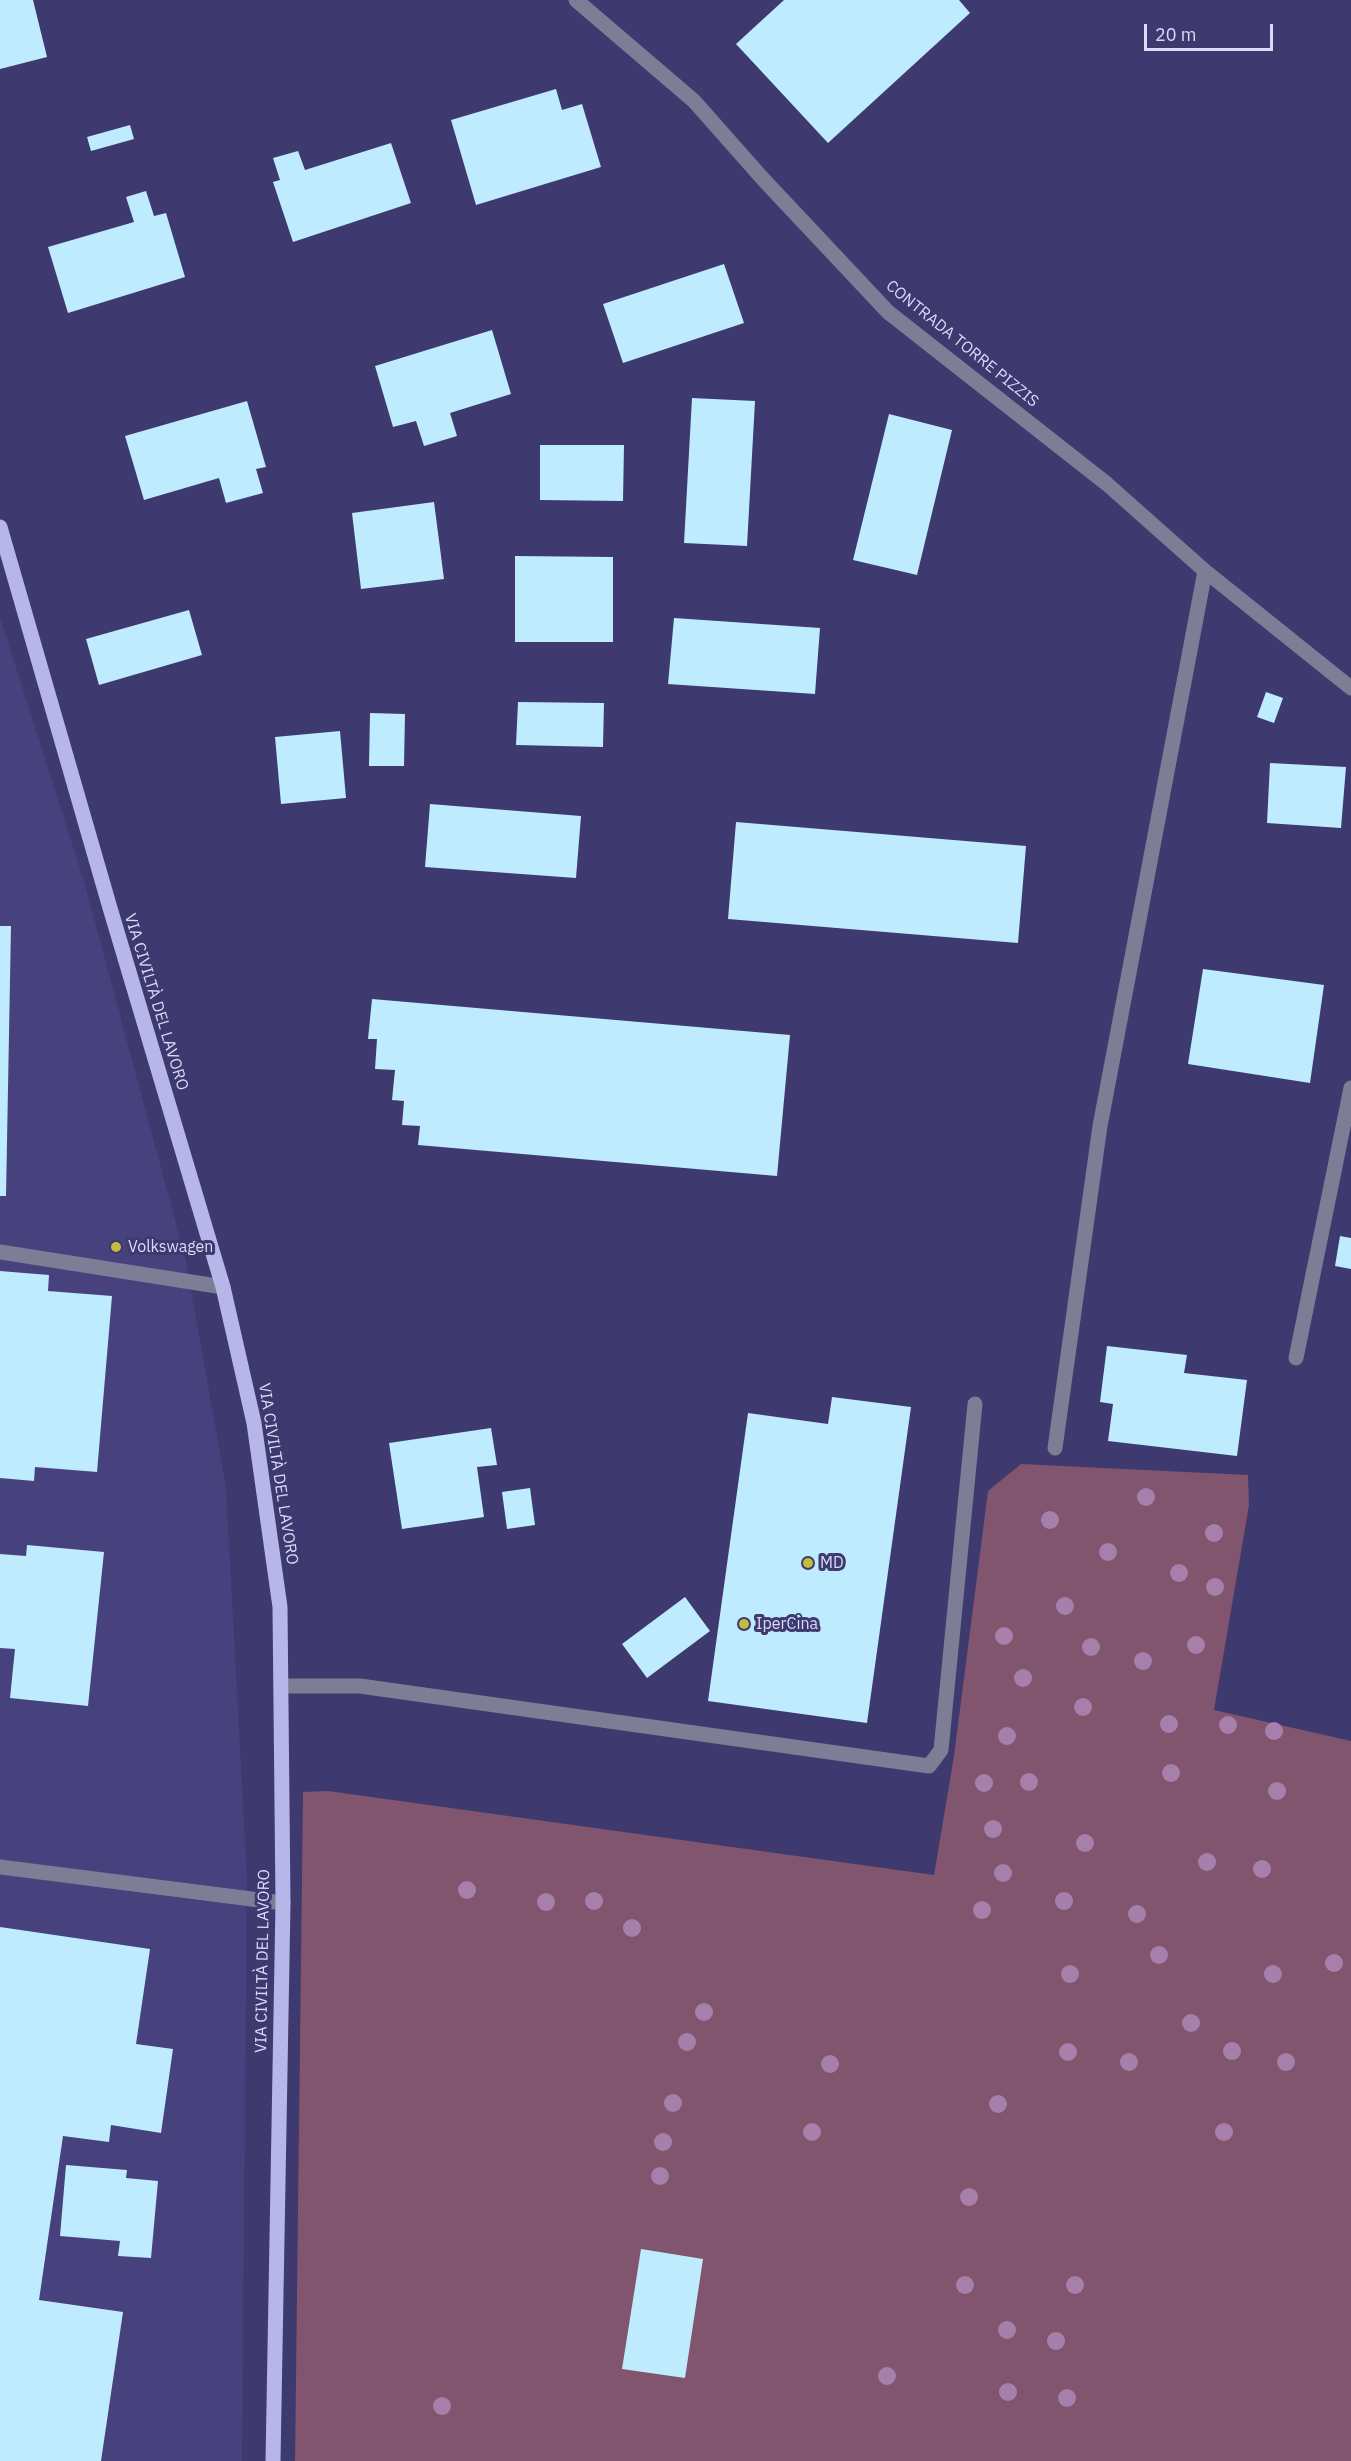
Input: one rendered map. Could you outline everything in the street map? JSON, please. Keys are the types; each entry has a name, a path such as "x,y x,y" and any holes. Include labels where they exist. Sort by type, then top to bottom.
{"main road":[{"name":"VIA CIVILTÀ DEL LAVORO","path":"0,526 110,908 223,1287 254,1423 280,1606 283,1903 273,2461"}],"street":[{"name":"CONTRADA TORRE PIZZIS","path":"576,0 694,101 763,179 888,312 1107,483 1205,571 1351,688"},
{"path":"1055,1448 1100,1126 1205,571"},
{"path":"1296,1358 1351,1088"},
{"path":"0,1252 223,1287"},
{"path":"281,1686 360,1686 928,1766 941,1750 975,1404"},
{"path":"0,1867 283,1903"}],"shaded area":[{"path":"0,617 84,881 186,1261 226,1487 247,1878 242,2461 0,2461"},
{"path":"1021,1464 1248,1475 1249,1505 1214,1710 1351,1741 1351,2461 295,2461 303,1792 328,1791 934,1875 954,1756 988,1491"}],"building":[{"path":"0,0 33,0 47,57 0,69"},
{"path":"784,0 959,0 970,13 828,143 736,44"},
{"path":"556,89 562,110 582,104 601,167 476,205 451,120"},
{"path":"130,125 134,139 91,151 87,137"},
{"path":"391,143 411,203 293,242 273,182 280,180 273,158 298,151 305,170"},
{"path":"146,191 154,216 166,213 185,277 68,313 48,247 134,222 126,197"},
{"path":"724,264 744,323 623,363 603,304"},
{"path":"492,330 511,394 450,413 457,436 424,446 416,421 393,427 375,366"},
{"path":"692,398 755,401 747,546 684,543"},
{"path":"247,401 266,467 256,469 263,493 226,503 219,478 144,500 125,436"},
{"path":"889,414 952,430 917,575 853,560"},
{"path":"540,445 624,445 623,501 540,500"},
{"path":"434,502 444,579 361,589 352,513"},
{"path":"515,556 613,557 613,642 515,642"},
{"path":"189,610 202,655 99,685 86,639"},
{"path":"674,618 820,628 815,694 668,684"},
{"path":"1266,692 1283,698 1274,723 1257,717"},
{"path":"518,702 604,703 603,747 516,745"},
{"path":"370,713 405,714 404,766 369,766"},
{"path":"340,731 346,798 281,804 275,737"},
{"path":"1270,763 1346,767 1341,828 1267,823"},
{"path":"430,804 581,816 576,878 425,867"},
{"path":"736,822 1026,846 1018,943 728,919"},
{"path":"0,926 11,926 6,1196 0,1196"},
{"path":"1203,969 1324,985 1310,1083 1188,1064"},
{"path":"372,999 790,1035 777,1176 418,1145 420,1126 402,1125 404,1101 392,1100 395,1070 375,1069 377,1039 368,1039"},
{"path":"1340,1236 1351,1238 1351,1269 1335,1266"},
{"path":"0,1271 49,1275 48,1291 112,1296 97,1472 35,1467 34,1481 0,1478"},
{"path":"1107,1346 1187,1355 1184,1373 1247,1380 1237,1456 1108,1441 1113,1404 1100,1402"},
{"name":"MD","path":"832,1397 911,1407 867,1723 708,1701 748,1413 828,1424"},
{"path":"491,1428 497,1465 477,1467 484,1517 402,1529 389,1443"},
{"path":"530,1488 535,1525 507,1529 502,1492"},
{"path":"27,1545 104,1552 88,1706 10,1698 15,1649 0,1648 0,1554 26,1556"},
{"path":"685,1597 710,1631 647,1678 622,1644"},
{"path":"0,1927 150,1949 136,2044 173,2049 161,2133 111,2125 109,2142 63,2136 39,2300 123,2312 101,2461 0,2461"},
{"path":"66,2165 127,2170 126,2178 158,2181 151,2258 118,2256 120,2241 60,2236"},
{"path":"641,2249 703,2259 685,2378 622,2369"}],"place":[{"name":"Volkswagen","path":"116,1247"},
{"name":"MD","path":"808,1563"},
{"name":"IperCina","path":"744,1624"}]}
